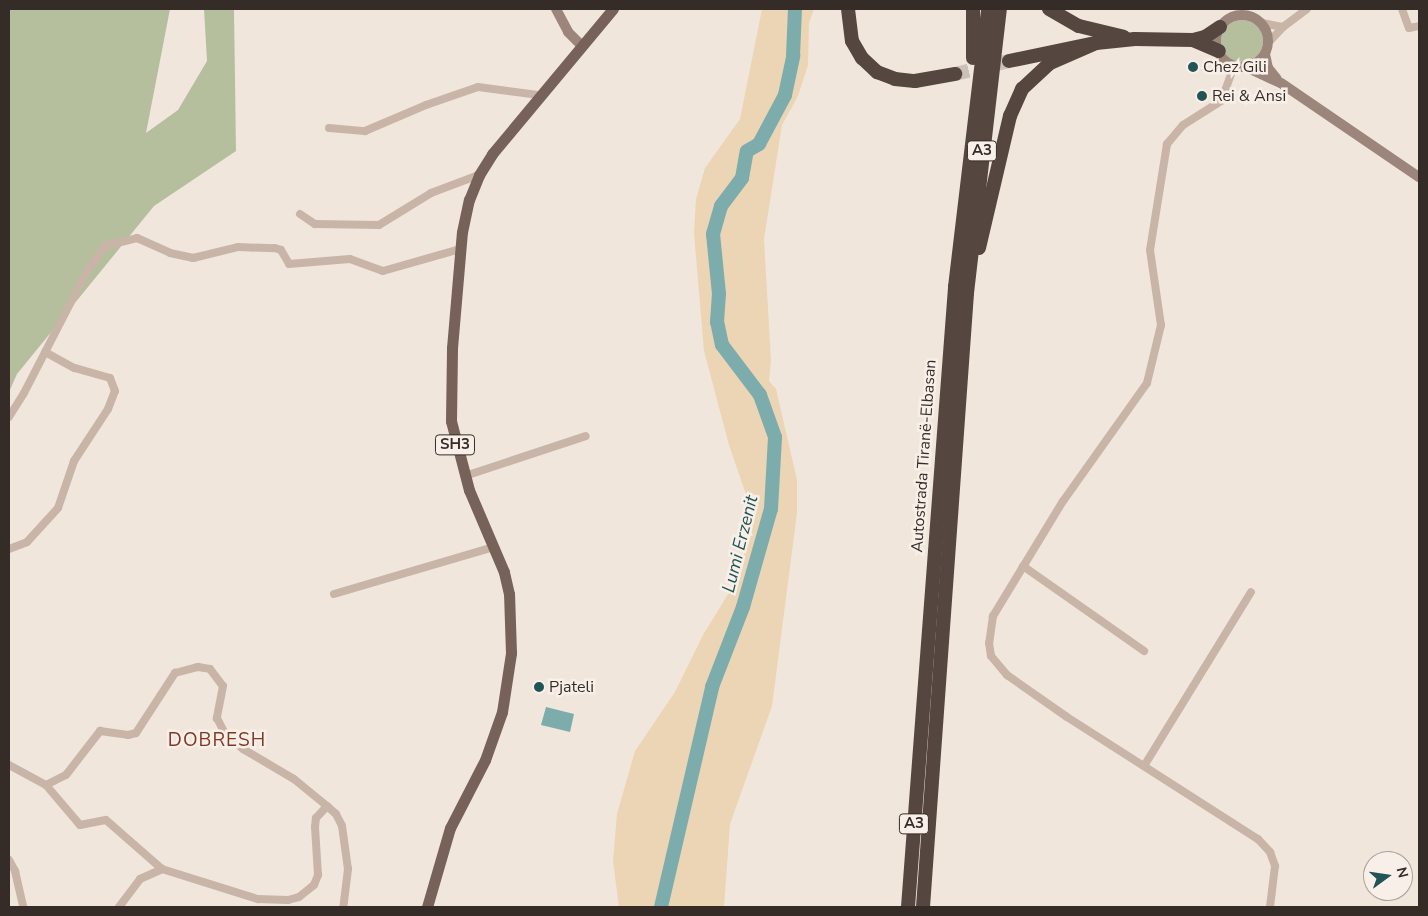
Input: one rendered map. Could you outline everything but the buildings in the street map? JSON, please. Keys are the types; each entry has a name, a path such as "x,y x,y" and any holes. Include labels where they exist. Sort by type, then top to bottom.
{"highway":[{"path":"848,9 852,41 862,58 877,72 894,79 915,81 955,74"},
{"path":"973,121 968,113 974,9"},
{"name":"Autostrada Tiranë-Elbasan","path":"908,907 941,457 973,121 988,9"},
{"name":"Autostrada Tiranë-Elbasan","path":"923,907 967,293 1000,9"},
{"path":"1049,9 1079,26 1135,40"},
{"path":"1009,61 1096,43 1135,40 1193,40 1205,37 1222,24"},
{"path":"1193,40 1218,51"},
{"path":"967,293 974,285 998,164 1016,101 1030,79 1050,63 1096,43"}],"main road":[{"path":"556,9 568,32 582,46"},
{"name":"SH3","path":"427,907 450,828 485,760 506,696 511,653 509,602 504,572 465,476 451,421 460,249 469,200 479,175 539,95 613,9"},
{"path":"1222,24 1238,12 1262,23 1268,44 1265,54 1257,63 1246,66 1234,66 1218,51 1216,41 1222,24 1224,9"},
{"path":"1265,54 1268,68 1281,83"},
{"path":"1246,66 1281,83 1419,177"}],"street":[{"path":"1268,44 1283,26 1307,9"},
{"path":"1402,9 1409,28 1419,26"},
{"path":"1262,23 1283,26"},
{"path":"1234,66 1221,101 1183,125 1167,144 1150,250 1160,325 1147,383 1063,501 992,616 989,628 991,656 1007,675 1258,839 1270,852 1275,872 1270,907"},
{"path":"329,128 365,131 426,105 478,87 539,95"},
{"path":"300,214 315,224 379,225 431,193 479,175"},
{"path":"9,417 99,251 137,238 182,257 193,258 238,247 275,248 281,250 289,264 350,259 384,271 460,249"},
{"path":"9,549 27,542 58,508 74,461 108,409 115,391 110,378 74,368 45,352"},
{"path":"465,476 586,436"},
{"path":"334,594 494,547"},
{"path":"1023,566 1144,651"},
{"path":"1144,766 1251,592"},
{"path":"46,785 66,775 100,731 128,735 136,733 175,673 198,667 210,669 223,686 217,718 225,734 242,749 294,779 336,814 342,826 348,869 342,907"},
{"path":"9,765 46,785 80,825 100,818 106,820 162,868 258,899 288,900 299,898 314,885 318,876 316,818 326,806"},
{"path":"9,860 15,870 24,907"},
{"path":"119,907 140,879 162,868"}],"green space":[{"path":"9,9 170,9 146,133 178,110 207,61 204,9 234,9 236,151 154,206 17,374 9,392"},
{"path":"1246,20 1254,23 1260,29 1263,41 1260,53 1254,59 1238,62 1230,59 1224,53 1221,37 1224,29 1230,23"}],"sand":[{"path":"762,9 814,9 809,23 808,65 798,96 782,125 764,239 771,361 769,381 776,389 797,480 797,513 772,706 730,824 724,907 619,907 613,861 617,814 635,751 675,692 703,635 733,586 752,532 751,509 729,445 704,351 694,233 696,199 705,168 740,119"}],"water":[{"path":"546,707 574,714 570,732 541,725"}],"waterway":[{"name":"Lumi Erzenit","path":"661,907 712,687 743,607 771,509 775,437 760,395 722,345 717,322 719,294 713,234 721,206 742,178 747,151 759,144 785,95 793,56 795,9"}],"tunnel":[{"path":"955,74 1009,61"}],"place":[{"name":"Chez Gili","path":"1193,67"},
{"name":"Rei & Ansi","path":"1202,96"},
{"name":"Pjateli","path":"539,687"}],"district":[{"name":"DOBRESH","path":"217,741"}]}
